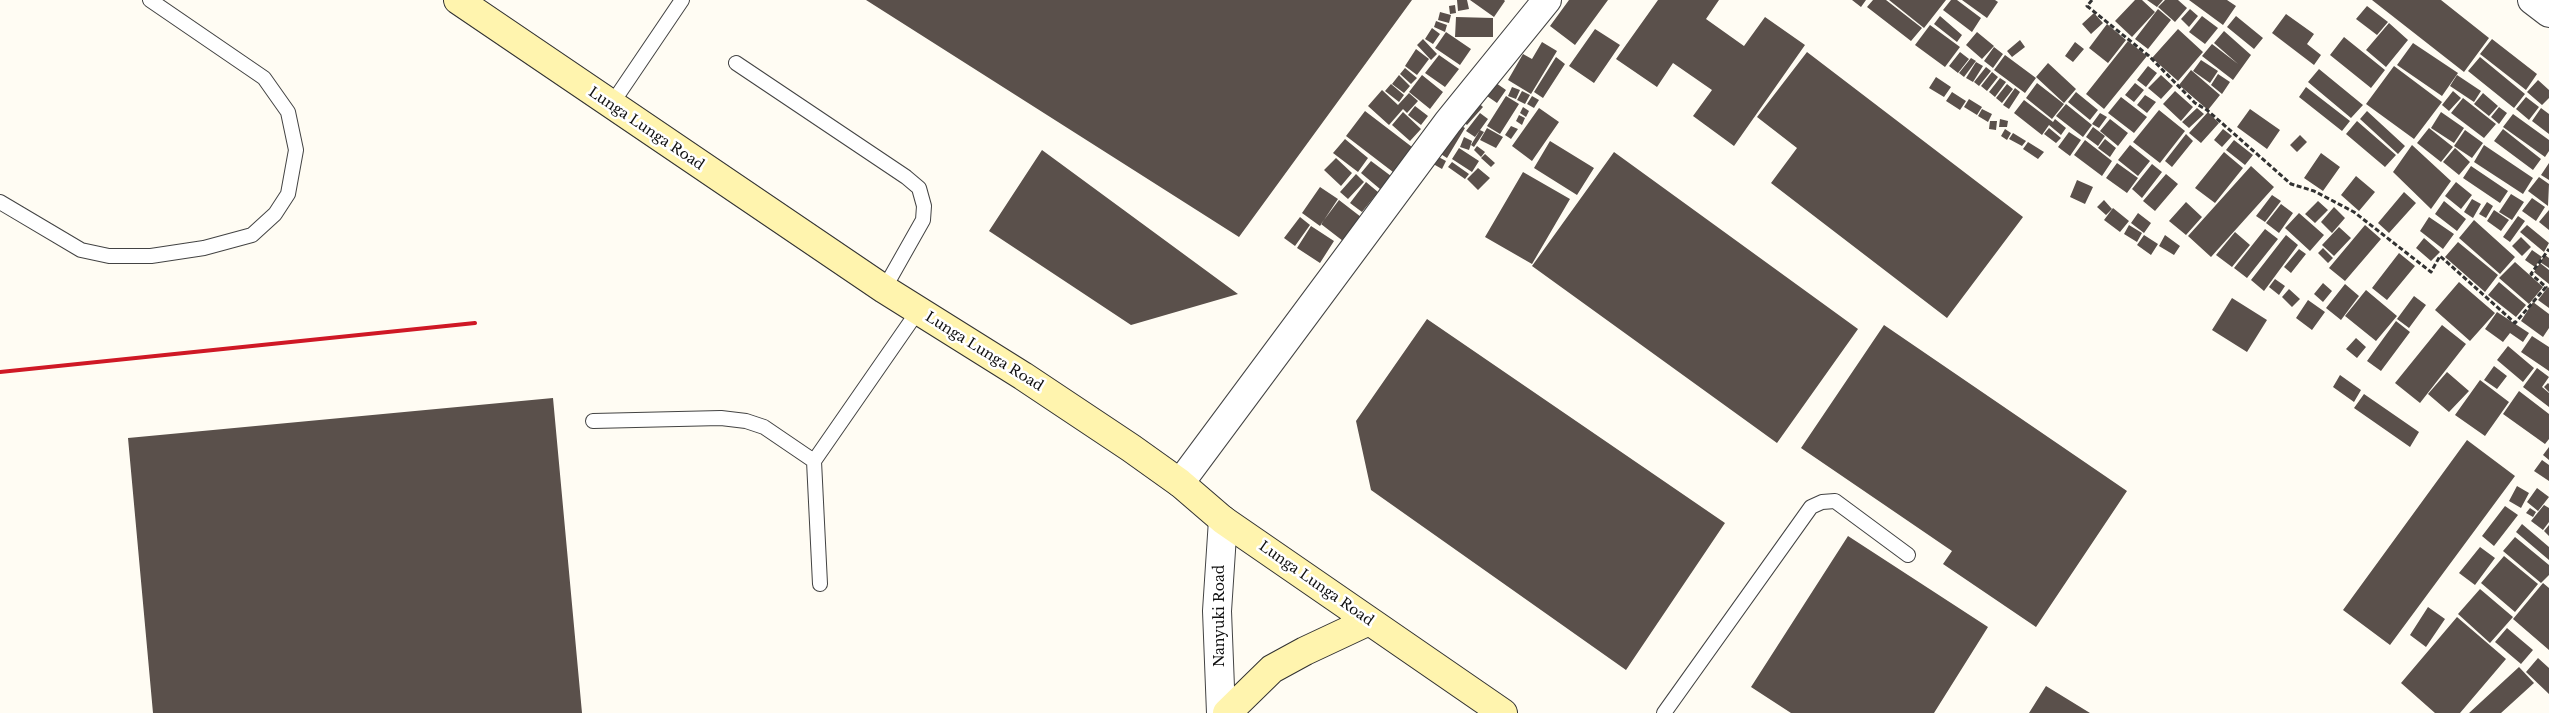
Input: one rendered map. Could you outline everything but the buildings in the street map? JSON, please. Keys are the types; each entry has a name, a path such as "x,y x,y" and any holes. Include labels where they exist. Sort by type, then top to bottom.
{"main road":[{"name":"Lunga Lunga Road","path":"458,0 884,289 1032,381 1180,484 1224,520 1503,713"},
{"path":"1227,713 1272,669 1305,651 1370,621"}],"street":[{"path":"1180,484 1448,122 1547,0"},
{"path":"2532,0 2549,12"},
{"name":"Nanyuki Road","path":"1221,713 1217,611 1224,520"}],"lane":[{"path":"0,202 80,250 108,256 151,256 204,248 252,234 276,214 288,194 296,150 288,112 264,78 150,0"},
{"path":"611,105 682,0"},
{"path":"736,63 906,177 919,188 924,206 922,220 884,289"},
{"path":"820,584 814,461 918,311"},
{"path":"593,421 721,418 746,421 764,427 814,461"},
{"path":"1664,713 1811,507 1822,502 1835,501 1908,555"}],"path":[{"path":"2092,0 2087,6 2149,56 2195,103 2207,110 2291,184 2314,191 2354,212 2431,272 2440,256 2515,323 2546,287 2531,274 2549,249"}],"railway":[{"path":"0,372 475,323"}]}
